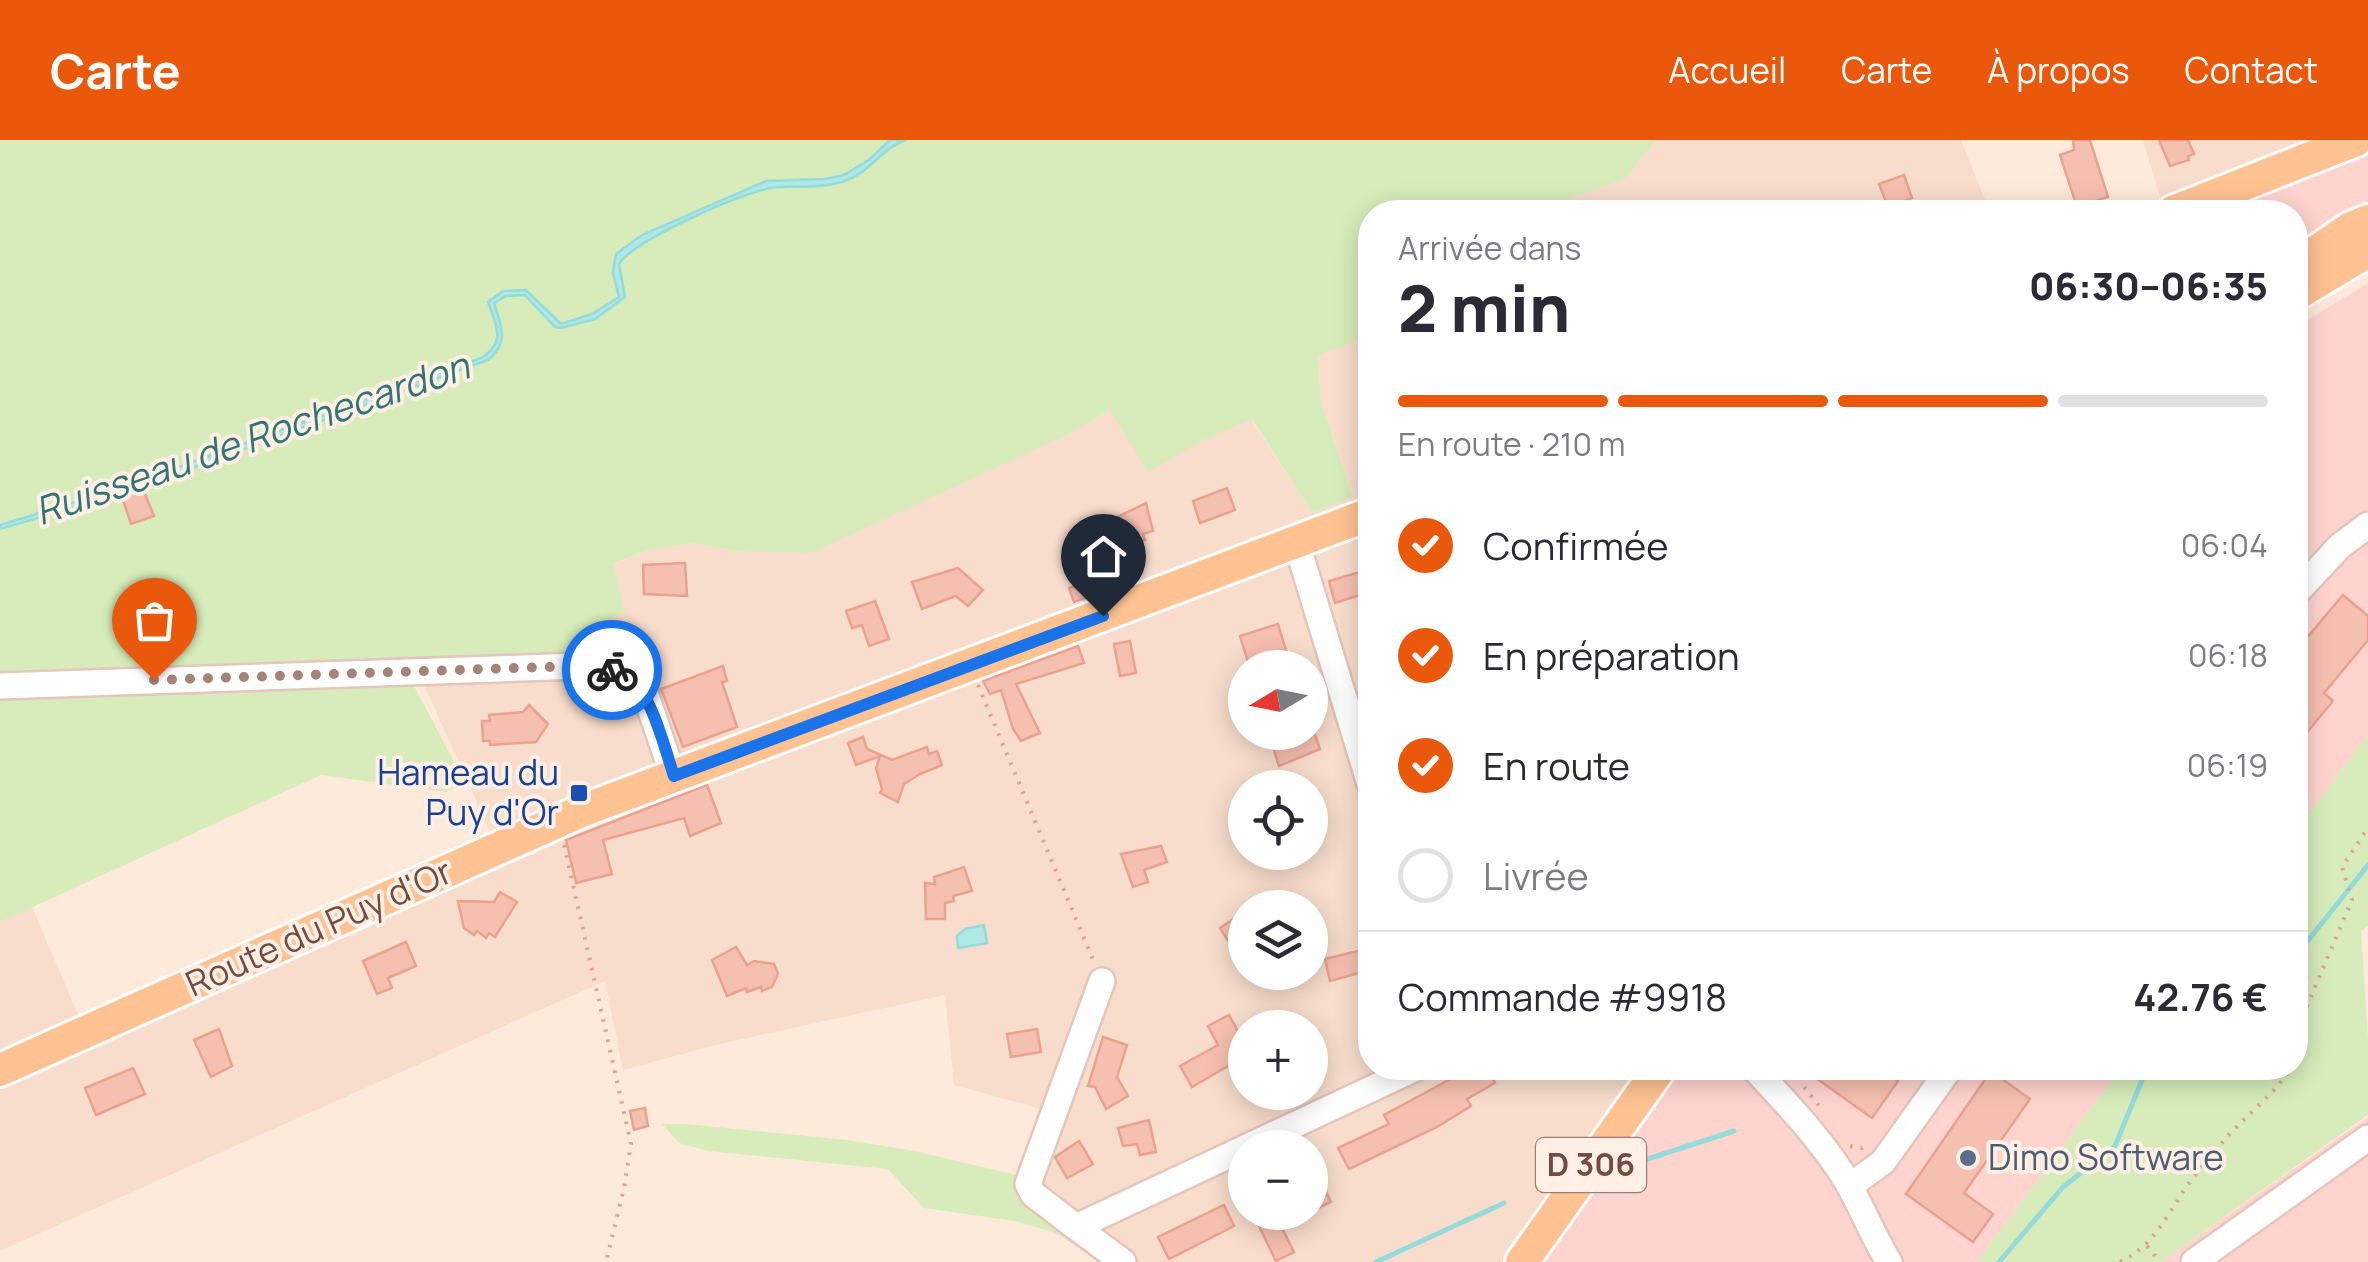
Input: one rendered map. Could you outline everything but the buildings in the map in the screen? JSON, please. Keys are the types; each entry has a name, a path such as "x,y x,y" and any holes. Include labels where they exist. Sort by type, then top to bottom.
{"main road":[{"path":"2204,200 2356,140"},
{"path":"2285,170 2368,144"},
{"path":"2308,258 2368,221"},
{"path":"2308,287 2368,250"},
{"name":"Route du Puy d'Or","path":"0,1070 559,821 1358,519"},
{"name":"D 306","path":"1522,1262 1651,1080"}],"street":[{"path":"2308,580 2340,546 2368,525"},
{"path":"1296,542 1358,745"},
{"path":"0,686 578,666 620,670 645,693 674,776"},
{"path":"1102,980 1028,1184 1033,1194 1123,1262"},
{"path":"1283,1130 1390,1080"},
{"path":"1765,1080 1850,1186 1869,1230 1889,1262"},
{"path":"1850,1186 1883,1162 1941,1080"},
{"path":"2194,1262 2368,1138"},
{"path":"1076,1227 1228,1156"}],"path":[{"path":"970,666 1102,980"},
{"path":"559,821 631,1144 606,1262"},
{"path":"2308,1004 2352,900 2342,867 2368,828"},
{"path":"1797,1080 1824,1113"},
{"path":"2120,1262 2146,1245 2163,1227 2186,1187 2231,1132 2283,1080"},
{"path":"1842,1138 1848,1145 1862,1148 1877,1136"},
{"path":"2146,1245 2160,1262"}],"shaded area":[{"path":"1656,140 1961,140 1985,200 1566,200 1625,179"},
{"path":"2143,140 2336,140 2189,200 2161,200"},
{"path":"2368,143 2368,221 2308,260 2308,200 2207,200"},
{"path":"2368,283 2368,734 2308,815 2308,320"},
{"path":"1358,340 1358,1080 1651,1080 1520,1262 1123,1262 1016,1190 1044,1110 954,1085 945,995 724,1043 623,1070 605,981 0,1251 0,922 32,907 93,1049 505,865 424,685 571,678 616,681 577,635 612,565 647,550 692,543 736,551 1023,454 1110,410 1202,441 1251,419 1312,513 1353,496 1321,401 1318,355"},
{"path":"1672,1080 2112,1080 1977,1262 1544,1262"},
{"path":"2368,1117 2368,1262 2161,1262"}],"green space":[{"path":"0,140 1656,140 1625,179 1566,200 1358,200 1358,340 1318,356 1321,401 1353,497 1312,513 1252,419 1202,441 1148,472 1110,410 1067,435 811,553 736,551 692,543 647,550 613,564 625,611 577,635 568,657 0,678"},
{"path":"414,686 466,784 446,792 321,775 0,922 0,697"},
{"path":"2368,734 2368,926 2361,931 2368,1115 2161,1262 1977,1262 2112,1080 2308,1080 2308,815"},
{"path":"662,1124 847,1140 1017,1175 1040,1210 1086,1243 1076,1246 1056,1233 1015,1221 924,1208 888,1169 709,1151 679,1143"}],"water":[{"path":"890,140 906,140 852,178 825,185 757,191 690,218 645,243 619,264 625,297 595,319 555,327 525,295 506,296 494,303 501,340 488,360 121,494 0,529 0,525 115,490 481,358 497,339 488,302 503,291 526,290 561,324 592,314 619,297 613,273 616,254 642,235 766,181 844,175 870,159"},
{"path":"984,925 987,943 958,948 957,936 965,929"}],"waterway":[{"path":"2308,941 2368,865"},
{"path":"1999,1262 2063,1187 2115,1146 2142,1080"},
{"path":"1620,1168 1734,1131"},
{"path":"1376,1262 1504,1203"}],"way so far":[{"path":"154,680 578,666 612,670"}],"place":[{"name":"Hameau du Puy d'Or","path":"579,793"},
{"name":"Dimo Software","path":"1968,1158"}],"route":[{"path":"612,670 620,670 645,693 674,776 1103,616"}],"water label":[{"name":"Ruisseau de Rochecardon","path":"252,439"}]}
